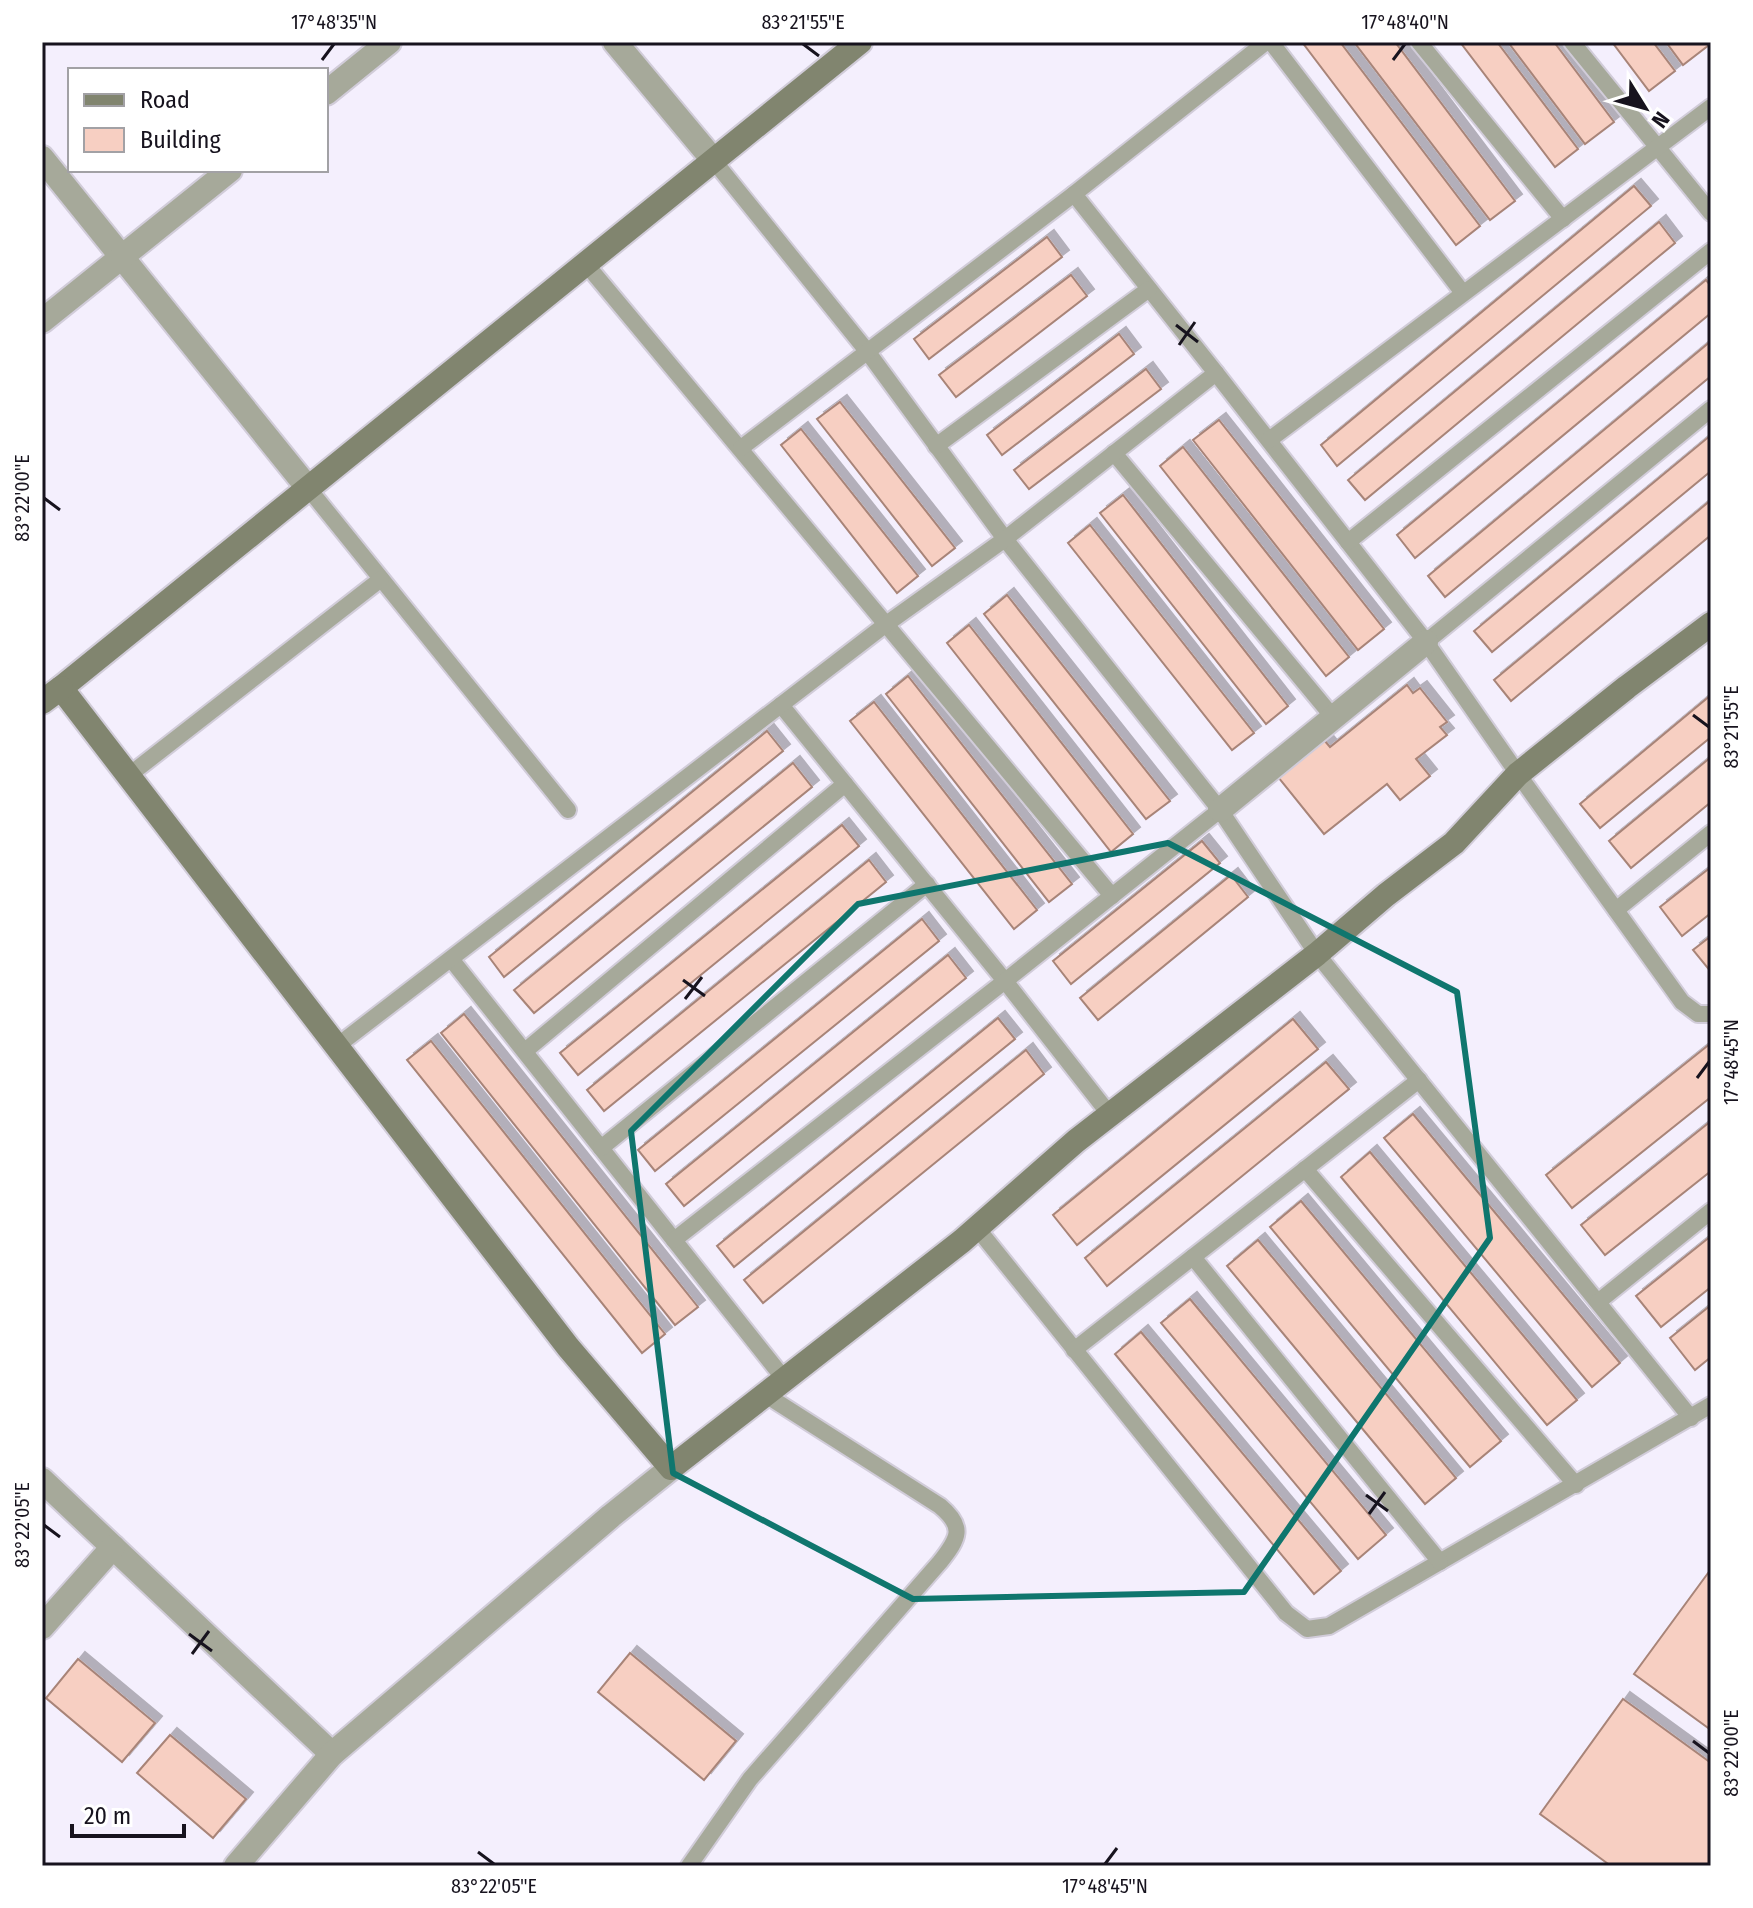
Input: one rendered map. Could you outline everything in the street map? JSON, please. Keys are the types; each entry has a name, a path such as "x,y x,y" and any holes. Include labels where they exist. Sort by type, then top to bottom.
{"street":[{"path":"328,91 389,42"},
{"path":"615,42 714,161"},
{"path":"671,1468 568,1347 128,776 52,695 860,42"},
{"path":"42,158 308,488"},
{"path":"42,321 228,172"},
{"path":"236,1866 332,1754 611,1516 977,1228 1076,1141 1454,843 1518,774 1711,624"},
{"path":"1220,810 1426,642"},
{"path":"42,1480 332,1754"},
{"path":"42,1627 113,1547"}],"lane":[{"path":"741,448 1268,42 1463,293"},
{"path":"1419,42 1563,219"},
{"path":"1572,42 1711,213"},
{"path":"1269,440 1711,107"},
{"path":"714,161 867,351 1005,539 1220,810 1317,954 1691,1418"},
{"path":"1074,194 1426,642 1682,1002 1698,1014 1711,1014"},
{"path":"1348,542 1711,251"},
{"path":"586,264 1112,896"},
{"path":"936,446 1149,289"},
{"path":"337,1046 885,625 1005,539 1216,373"},
{"path":"1426,642 1711,409"},
{"path":"1114,453 1333,717"},
{"path":"308,488 568,810"},
{"path":"128,776 381,579"},
{"path":"781,705 1110,1115"},
{"path":"525,1051 845,784"},
{"path":"674,1240 1220,810"},
{"path":"1616,910 1711,833"},
{"path":"601,1148 927,884"},
{"path":"451,959 674,1240 775,1387 954,1517 958,1531 954,1544 940,1562 750,1779 689,1866"},
{"path":"1074,1350 1419,1080"},
{"path":"1305,1169 1576,1485"},
{"path":"1598,1302 1711,1211"},
{"path":"977,1228 1286,1613 1307,1629 1329,1626 1711,1405"},
{"path":"1193,1257 1440,1562"}],"highlighted area":[{"path":"1168,843 1457,992 1490,1238 1244,1592 913,1599 673,1473 631,1131 858,904"}],"building":[{"path":"1302,42 1340,42 1480,226 1456,245"},
{"path":"1354,42 1395,42 1515,201 1490,220"},
{"path":"1460,42 1497,42 1578,149 1555,167"},
{"path":"1508,42 1554,42 1614,122 1585,144"},
{"path":"1612,42 1653,42 1675,71 1649,91"},
{"path":"1666,42 1707,42 1709,45 1683,65"},
{"path":"1634,186 1651,206 1337,466 1321,445"},
{"path":"1659,222 1675,243 1365,500 1348,480"},
{"path":"1047,237 1062,257 929,359 914,339"},
{"path":"1071,275 1087,296 956,397 939,375"},
{"path":"1706,280 1711,286 1711,313 1415,558 1397,535"},
{"path":"1119,334 1134,354 1002,455 987,435"},
{"path":"1711,341 1711,376 1445,597 1428,576"},
{"path":"1146,369 1161,389 1029,489 1014,470"},
{"path":"840,402 955,548 932,566 817,419"},
{"path":"1219,420 1384,629 1358,650 1193,440"},
{"path":"801,429 918,576 897,593 781,445"},
{"path":"1711,435 1711,471 1492,652 1474,631"},
{"path":"1183,447 1349,657 1326,676 1160,466"},
{"path":"1123,495 1288,706 1266,724 1100,513"},
{"path":"1711,500 1711,535 1511,701 1494,680"},
{"path":"1090,525 1254,733 1232,750 1068,543"},
{"path":"1007,595 1170,801 1146,819 984,614"},
{"path":"969,625 1133,834 1111,852 947,643"},
{"path":"908,676 1072,884 1049,902 886,694"},
{"path":"1407,685 1413,693 1420,688 1447,722 1440,727 1447,735 1416,759 1430,776 1400,800 1387,784 1324,834 1278,777 1324,740 1330,747"},
{"path":"1711,695 1711,737 1600,828 1580,804"},
{"path":"874,702 1037,910 1014,929 850,721"},
{"path":"767,731 783,751 504,977 489,957"},
{"path":"1711,757 1711,802 1631,868 1609,841"},
{"path":"793,763 812,787 534,1013 514,990"},
{"path":"842,825 859,846 578,1075 560,1053"},
{"path":"1202,841 1220,863 1071,984 1053,961"},
{"path":"869,860 886,882 604,1111 587,1090"},
{"path":"1711,867 1711,913 1682,936 1660,907"},
{"path":"1231,875 1248,897 1098,1020 1080,998"},
{"path":"922,919 939,941 655,1171 638,1150"},
{"path":"1711,936 1711,972 1693,950"},
{"path":"948,955 966,978 684,1206 666,1184"},
{"path":"464,1014 698,1307 675,1325 441,1033"},
{"path":"998,1018 1015,1039 734,1267 717,1246"},
{"path":"1293,1019 1318,1049 1077,1245 1053,1215"},
{"path":"431,1041 665,1334 642,1353 407,1060"},
{"path":"1711,1043 1711,1097 1572,1208 1546,1175"},
{"path":"1026,1050 1044,1074 763,1303 744,1280"},
{"path":"1326,1062 1349,1089 1107,1286 1085,1258"},
{"path":"1413,1114 1620,1363 1592,1387 1384,1138"},
{"path":"1711,1121 1711,1171 1605,1255 1581,1225"},
{"path":"1370,1152 1577,1400 1547,1425 1341,1177"},
{"path":"1301,1201 1501,1441 1470,1467 1270,1227"},
{"path":"1711,1236 1711,1287 1661,1327 1636,1296"},
{"path":"1258,1240 1456,1478 1425,1504 1227,1266"},
{"path":"1190,1299 1386,1535 1358,1559 1161,1323"},
{"path":"1711,1305 1711,1357 1695,1370 1670,1338"},
{"path":"1141,1332 1341,1571 1314,1594 1115,1354"},
{"path":"1711,1569 1711,1730 1634,1674"},
{"path":"630,1653 736,1741 704,1780 598,1692"},
{"path":"78,1659 155,1723 122,1762 46,1698"},
{"path":"1623,1699 1711,1763 1711,1866 1611,1866 1540,1814"},
{"path":"170,1735 246,1799 213,1838 137,1773"}]}
